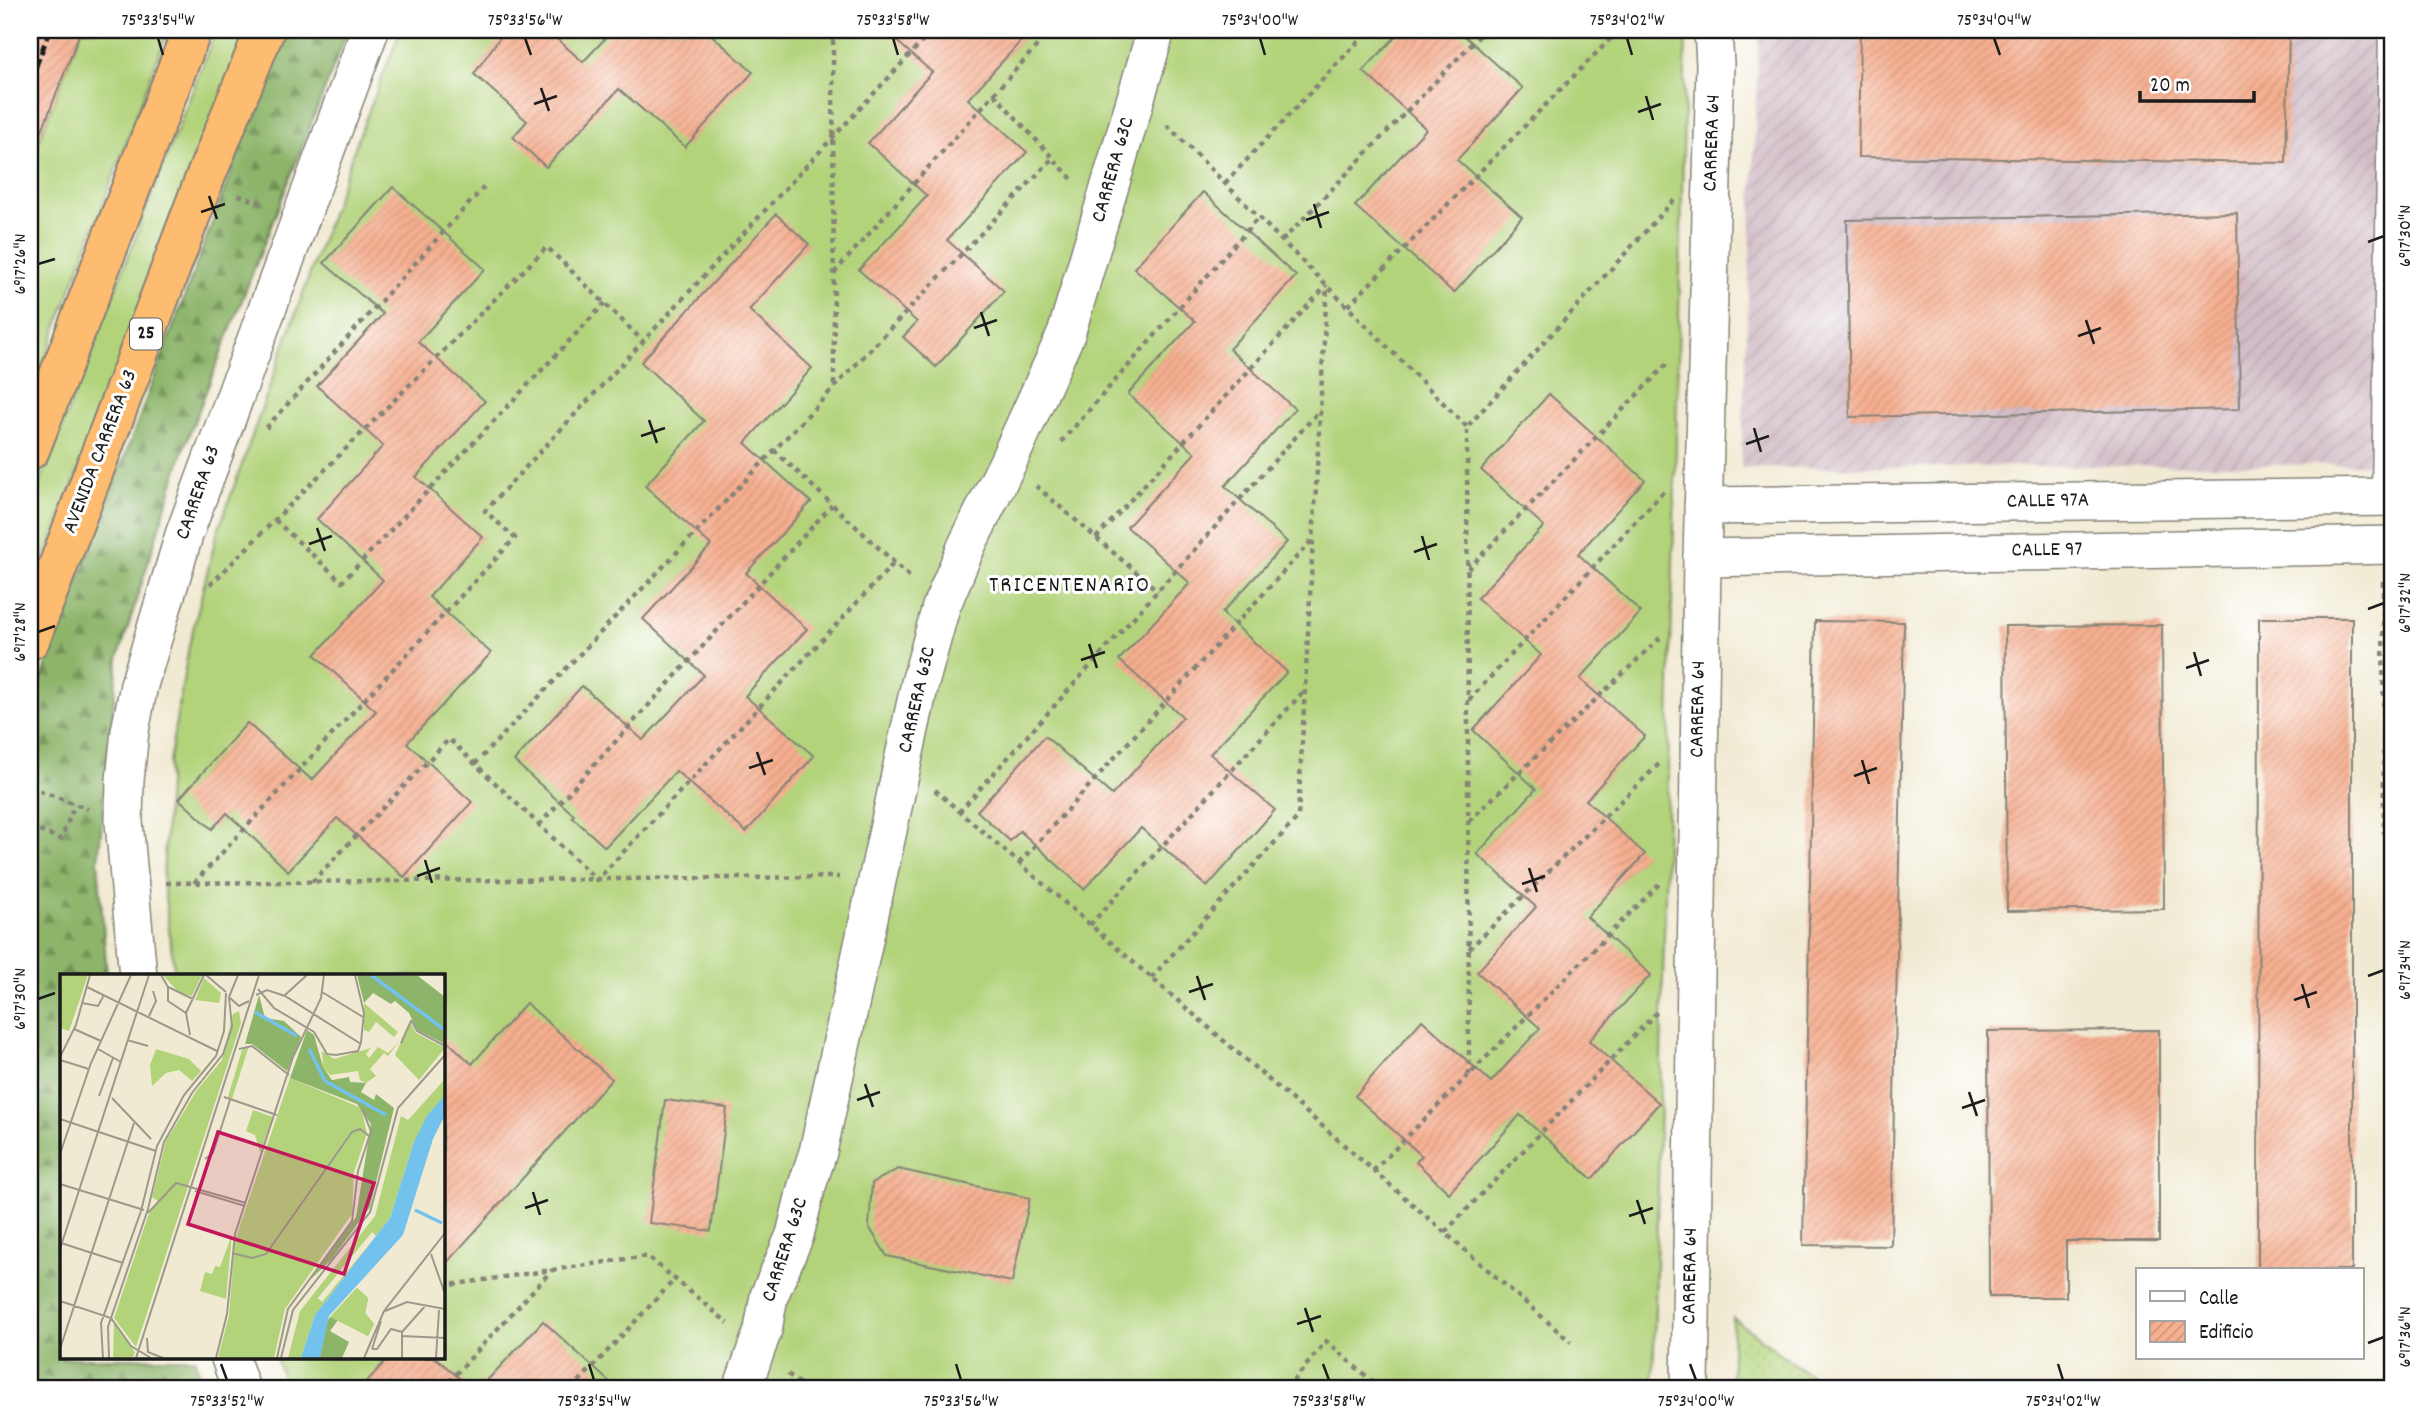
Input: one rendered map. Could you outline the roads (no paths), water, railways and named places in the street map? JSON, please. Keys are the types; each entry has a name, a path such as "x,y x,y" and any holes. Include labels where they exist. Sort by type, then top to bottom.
{"highway":[{"path":"30,450 192,30"},
{"name":"AVENIDA CARRERA 63","path":"30,640 265,30"}],"street":[{"name":"CARRERA 63","path":"138,974 124,822 130,731 139,685 184,534 370,30"},
{"name":"CARRERA 63C","path":"742,1389 763,1330 769,1296 795,1235 818,1153 920,683 941,607 967,545 1066,334 1156,30"},
{"name":"CARRERA 64","path":"1690,1389 1701,598 1715,64 1713,30"},
{"name":"CALLE 97A","path":"1703,506 2387,497"},
{"name":"CALLE 97","path":"1702,558 2388,545"},
{"path":"231,1360 241,1389"}],"lane":[{"path":"2387,497 2388,30"}],"railway":[{"path":"30,81 50,30"}],"district":[{"name":"TRICENTENARIO","path":"1070,586"}]}
